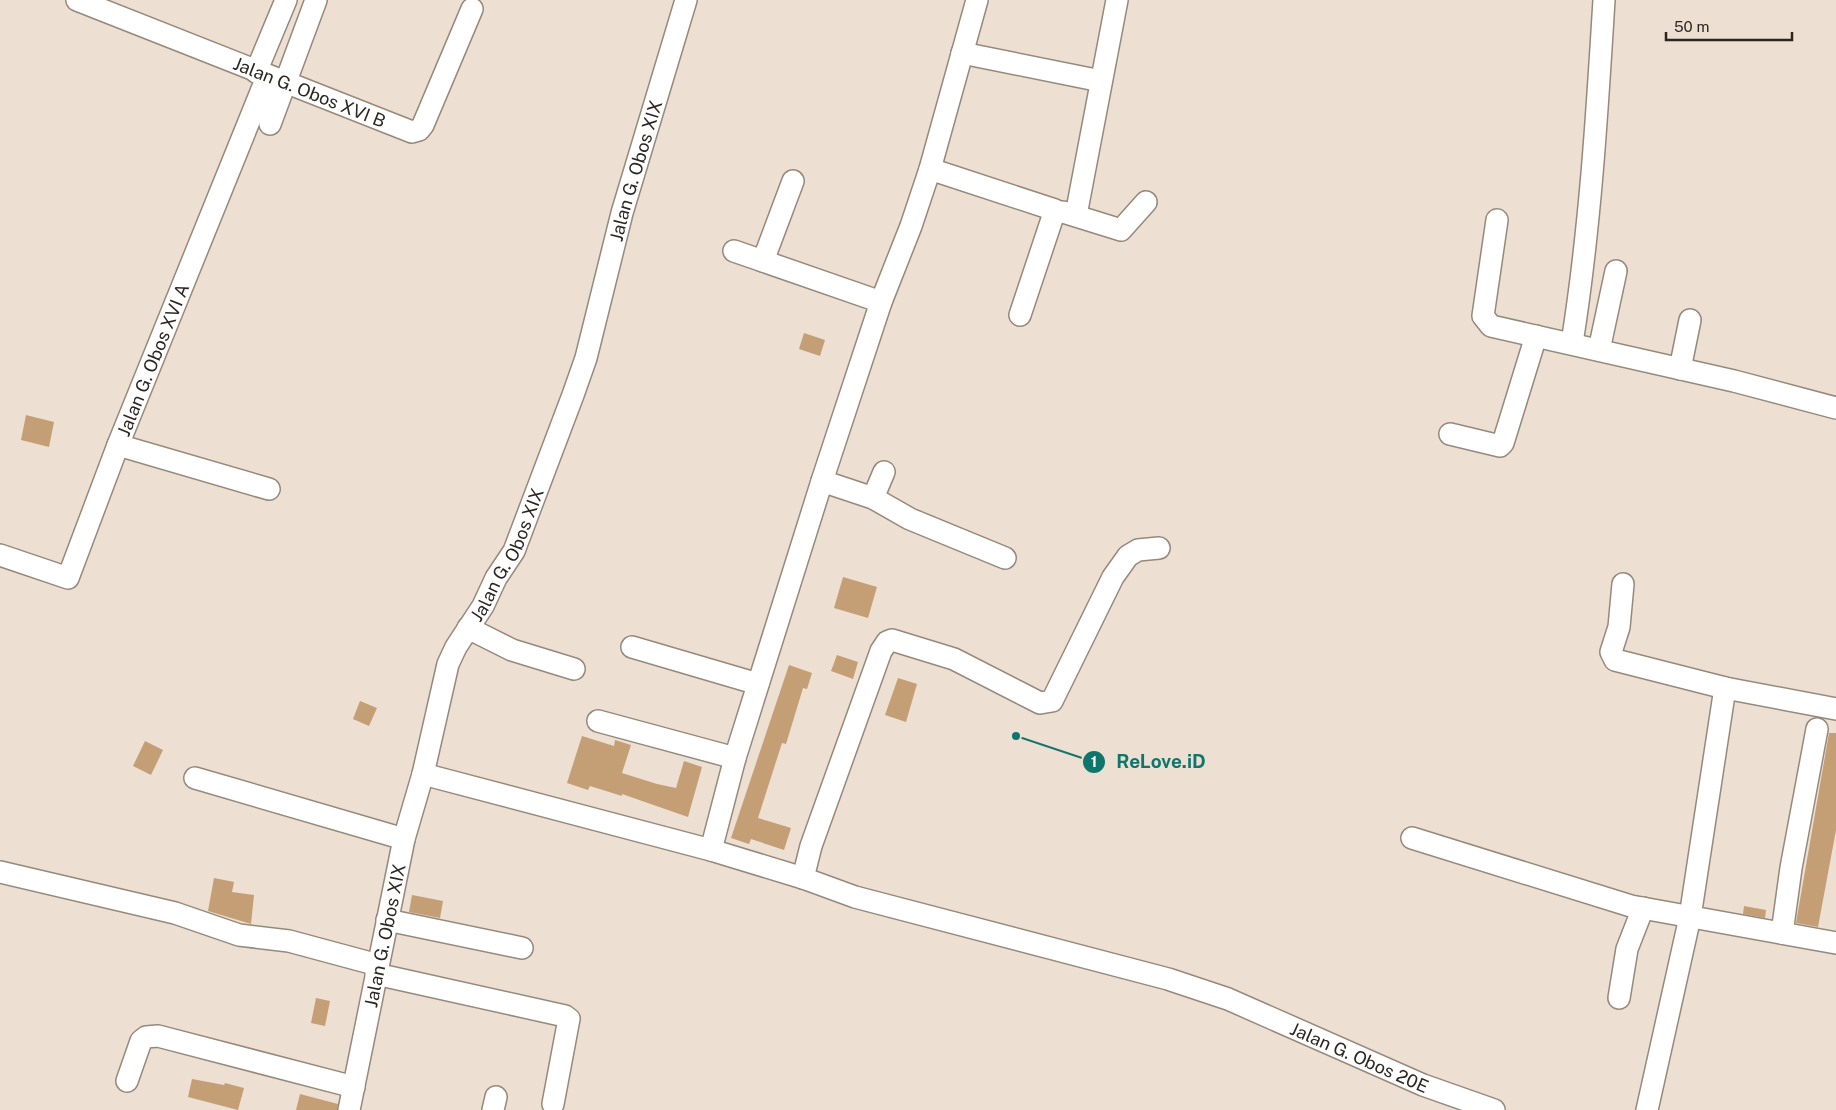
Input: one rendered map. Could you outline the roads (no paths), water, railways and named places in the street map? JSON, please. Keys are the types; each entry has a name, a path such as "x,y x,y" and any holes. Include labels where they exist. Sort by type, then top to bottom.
{"street":[{"name":"Jalan G. Obos XVI B","path":"77,0 412,132 418,130 423,125 472,9"},
{"path":"270,124 269,77 286,0"},
{"path":"269,77 316,0"},
{"name":"Jalan G. Obos XIX","path":"349,1110 404,839 423,774 448,664 456,647 514,551 573,395 586,358 622,213 686,0"},
{"path":"711,850 735,758 795,572 822,480 881,302 911,226 930,168 977,0"},
{"path":"1076,215 1117,0"},
{"path":"1572,343 1582,276 1596,135 1604,0"},
{"path":"962,53 1101,82"},
{"name":"Jalan G. Obos XVI A","path":"0,555 68,578 118,445 269,77"},
{"path":"930,168 1120,230 1146,202"},
{"path":"763,261 793,181"},
{"path":"1020,314 1055,210"},
{"path":"1497,220 1483,316 1484,320 1491,326 1572,343 1836,408"},
{"path":"734,251 881,302"},
{"path":"1600,350 1616,271"},
{"path":"1680,369 1690,320"},
{"path":"1450,434 1500,446 1503,443 1536,336"},
{"path":"118,445 268,489"},
{"path":"873,498 884,472"},
{"path":"822,480 873,498 910,519 1005,558"},
{"path":"803,878 811,846 869,681 881,650 887,642 892,640 954,659 1040,704 1047,704 1052,701 1113,577 1128,556 1138,550 1159,548"},
{"path":"1623,584 1619,627 1611,652 1615,660 1725,688 1836,709"},
{"path":"468,628 512,650 574,669"},
{"path":"632,647 758,684"},
{"path":"1647,1110 1690,917 1725,688"},
{"path":"598,721 735,758"},
{"path":"1782,934 1791,868 1817,729"},
{"name":"Jalan G. Obos 20E","path":"423,774 711,850 803,878 855,897 1107,962 1228,999 1423,1084 1494,1110"},
{"path":"195,778 404,839"},
{"path":"1412,838 1573,889 1643,908 1836,943"},
{"path":"0,872 182,915 240,935 289,941 377,969 565,1016 569,1019 553,1104"},
{"path":"1619,998 1627,950 1643,908"},
{"path":"387,920 522,948"},
{"path":"127,1081 141,1041 146,1037 158,1036 354,1087"}],"place":[{"name":"ReLove.iD","path":"1016,736"}]}
